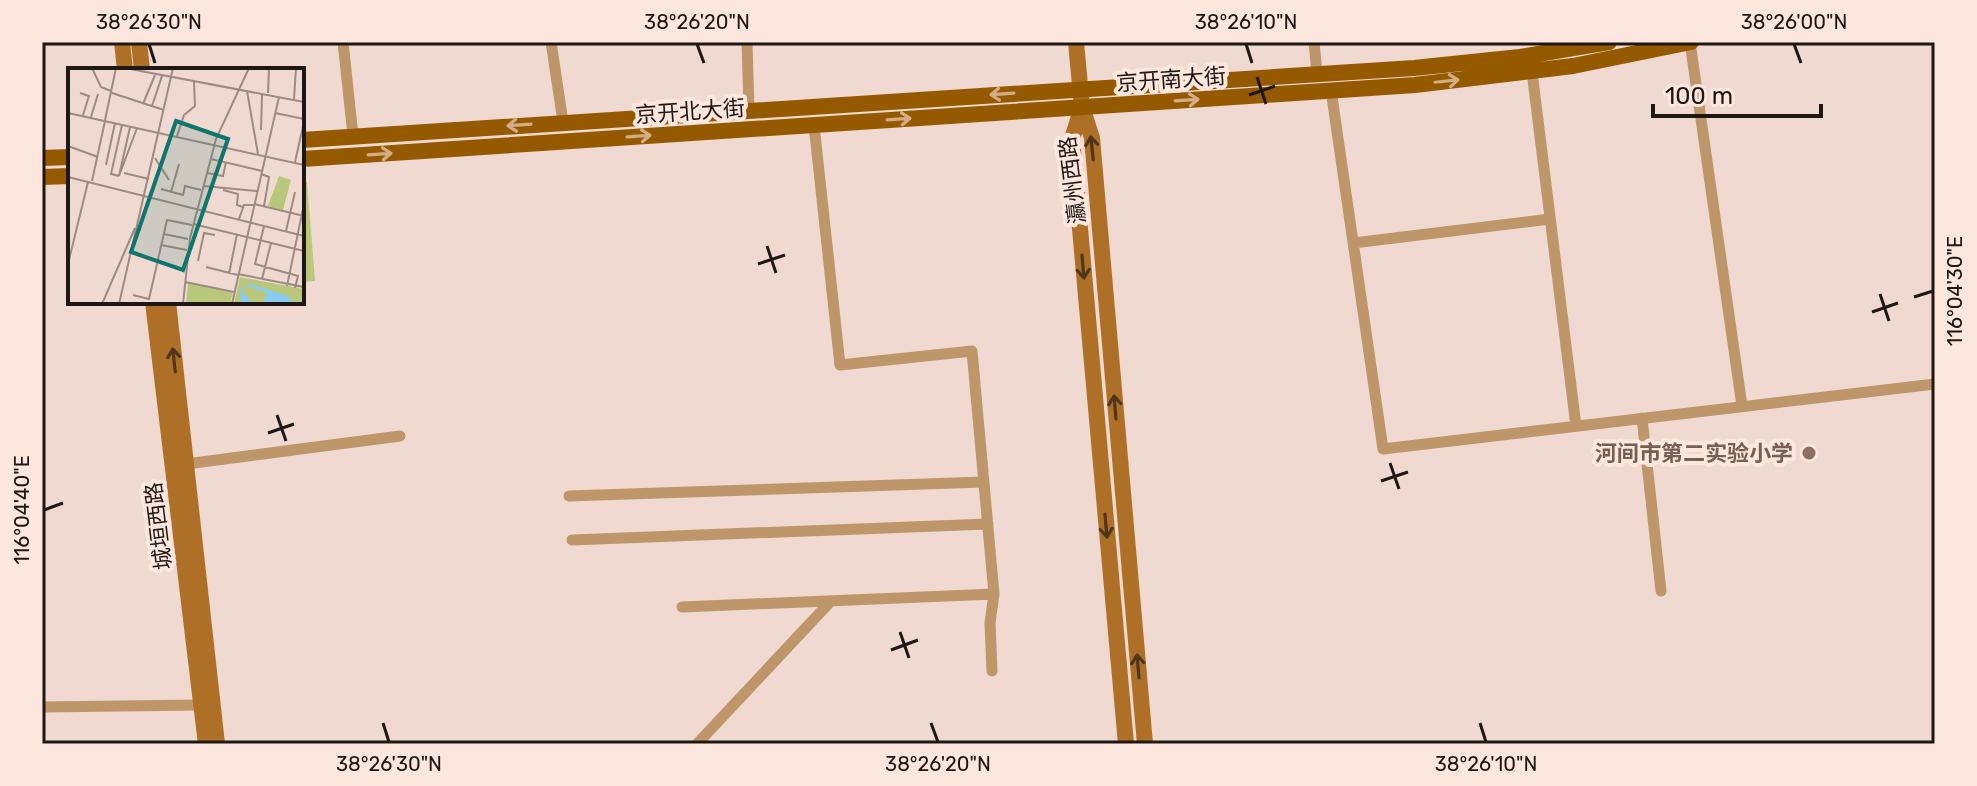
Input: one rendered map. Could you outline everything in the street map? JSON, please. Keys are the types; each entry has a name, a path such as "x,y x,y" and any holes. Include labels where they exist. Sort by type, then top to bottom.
{"main road":[{"path":"122,42 125,68"},
{"path":"139,42 142,68"},
{"path":"1076,42 1082,107"},
{"name":"京开南大街","path":"1080,89 1414,68 1609,42"},
{"name":"京开南大街","path":"1082,107 1415,85 1573,66 1690,42"},
{"name":"京开北大街","path":"304,140 1080,89"},
{"name":"京开北大街","path":"304,159 1082,107"},
{"name":"瀛州西路","path":"1082,107 1072,139 1126,744"},
{"name":"瀛州西路","path":"1082,107 1092,138 1145,744"},
{"path":"42,158 68,157"},
{"path":"42,177 68,176"},
{"name":"城垣西路","path":"153,304 206,744"},
{"name":"城垣西路","path":"168,304 217,744"}],"street":[{"path":"343,42 353,136"},
{"path":"551,42 563,122"},
{"path":"747,42 749,110"},
{"path":"1314,42 1317,74"},
{"path":"1690,42 1742,406"},
{"path":"1532,72 1576,426"},
{"path":"1331,90 1383,449 1935,384"},
{"path":"814,125 840,365 972,351 994,594 990,623 992,671"},
{"path":"1353,243 1550,219"},
{"path":"1642,418 1661,591"},
{"path":"186,464 400,436"},
{"path":"569,496 984,482"},
{"path":"572,540 988,524"},
{"path":"682,607 994,594"},
{"path":"697,744 831,601"},
{"path":"42,707 201,705"}],"green space":[{"path":"304,182 307,182 315,281 304,282"}],"place":[{"name":"河间市第二实验小学","path":"1809,453"}]}
